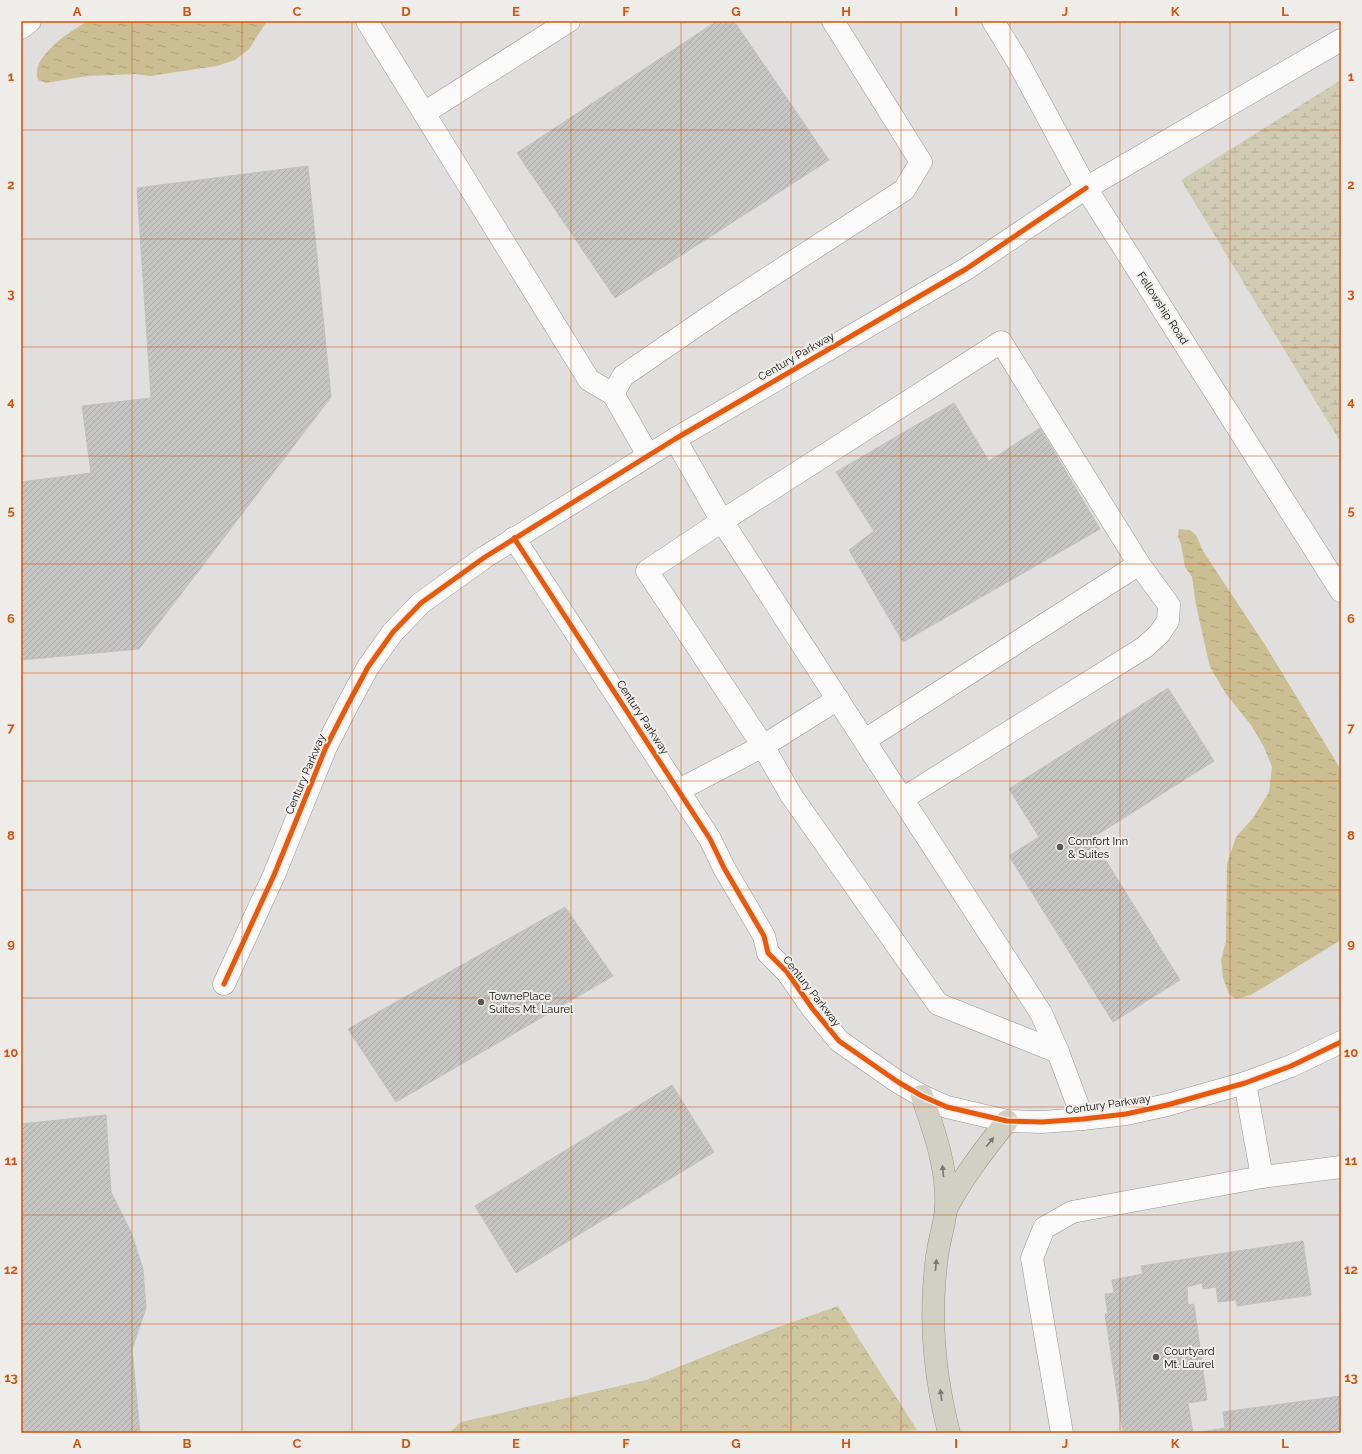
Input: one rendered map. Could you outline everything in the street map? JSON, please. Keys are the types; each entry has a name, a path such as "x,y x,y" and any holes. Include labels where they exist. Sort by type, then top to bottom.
{"highway":[{"path":"922,1096 940,1150 946,1209"},
{"path":"949,1433 942,1405 934,1324 934,1288 938,1250 946,1209 959,1184 1007,1121"}],"street":[{"path":"21,28 30,21"},
{"path":"367,21 589,380 613,394 648,456"},
{"path":"424,113 569,21"},
{"path":"613,394 623,376 728,304 904,190 921,162 833,21"},
{"name":"Fellowship Road","path":"993,21 1018,62 1086,188 1341,591"},
{"name":"Century Parkway","path":"224,984 274,875 326,747 368,667 393,632 421,602 514,538 648,456 966,269 1086,188 1341,40"},
{"path":"902,799 1145,647 1159,634 1168,621 1169,605 1139,564 1001,342 722,521 647,571 763,746 791,795 938,1004 1058,1052"},
{"path":"676,439 722,521 1041,1013 1058,1052 1083,1119"},
{"name":"Century Parkway","path":"514,538 710,839 724,868 764,936 768,953 787,972 812,1008 839,1041 873,1065 922,1096 947,1107 1007,1121 1042,1122 1126,1114 1167,1105 1245,1083 1291,1066 1340,1043"},
{"path":"865,740 1139,564"},
{"path":"679,790 763,746 838,699"},
{"path":"1245,1083 1262,1177"},
{"path":"1062,1433 1032,1258 1044,1228 1072,1212 1262,1177 1341,1167"}],"green space":[{"path":"1341,80 1341,443 1181,180"},
{"path":"838,1306 917,1430 861,1433 449,1433 461,1422 646,1380 770,1330"}],"water":[{"path":"88,21 267,21 249,49 235,60 217,66 150,76 136,74 88,76 46,83 38,80 37,71 40,62 46,54 54,45"},
{"path":"1179,529 1190,530 1196,535 1203,551 1267,648 1341,770 1341,940 1251,995 1236,999 1229,994 1223,978 1221,960 1226,941 1227,864 1236,837 1253,818 1269,792 1272,767 1264,747 1251,725 1226,694 1210,667 1196,605 1192,577 1185,567 1181,544 1178,537"}],"building":[{"path":"717,21 734,21 829,160 615,298 517,153"},
{"path":"308,166 331,397 139,649 21,660 21,482 91,473 82,406 151,398 137,188"},
{"path":"954,403 989,461 1040,428 1100,529 903,642 849,550 874,531 836,472"},
{"name":"Comfort Inn & Suites","path":"1168,688 1214,761 1092,838 1180,980 1113,1022 1009,856 1039,837 1009,789"},
{"name":"TownePlace Suites Mt. Laurel","path":"565,907 613,976 396,1102 348,1029"},
{"path":"672,1085 714,1152 516,1273 475,1206"},
{"path":"106,1115 111,1192 131,1232 143,1269 146,1308 132,1349 140,1433 21,1433 21,1124"},
{"name":"Courtyard Mt. Laurel","path":"1303,1241 1311,1295 1237,1306 1236,1300 1218,1302 1216,1287 1203,1289 1202,1283 1187,1287 1188,1305 1194,1304 1207,1400 1188,1403 1193,1433 1123,1433 1105,1314 1108,1314 1105,1294 1114,1293 1112,1280 1143,1274 1141,1266"},
{"path":"1341,1396 1341,1433 1195,1433 1225,1428 1223,1412"}],"cycle path":[{"path":"224,984 274,875 326,747 347,706 368,667 393,632 421,603 485,557 675,439 966,269 1086,188"},
{"path":"514,538 710,839 724,868 764,936 768,953 787,972 812,1008 839,1041 898,1082 922,1096 947,1107 1007,1121 1042,1122 1083,1119 1126,1114 1167,1105 1245,1083 1291,1066 1341,1042"}],"place":[{"name":"Comfort Inn & Suites","path":"1060,847"},
{"name":"TownePlace Suites Mt. Laurel","path":"481,1002"},
{"name":"Courtyard Mt. Laurel","path":"1156,1357"}]}
